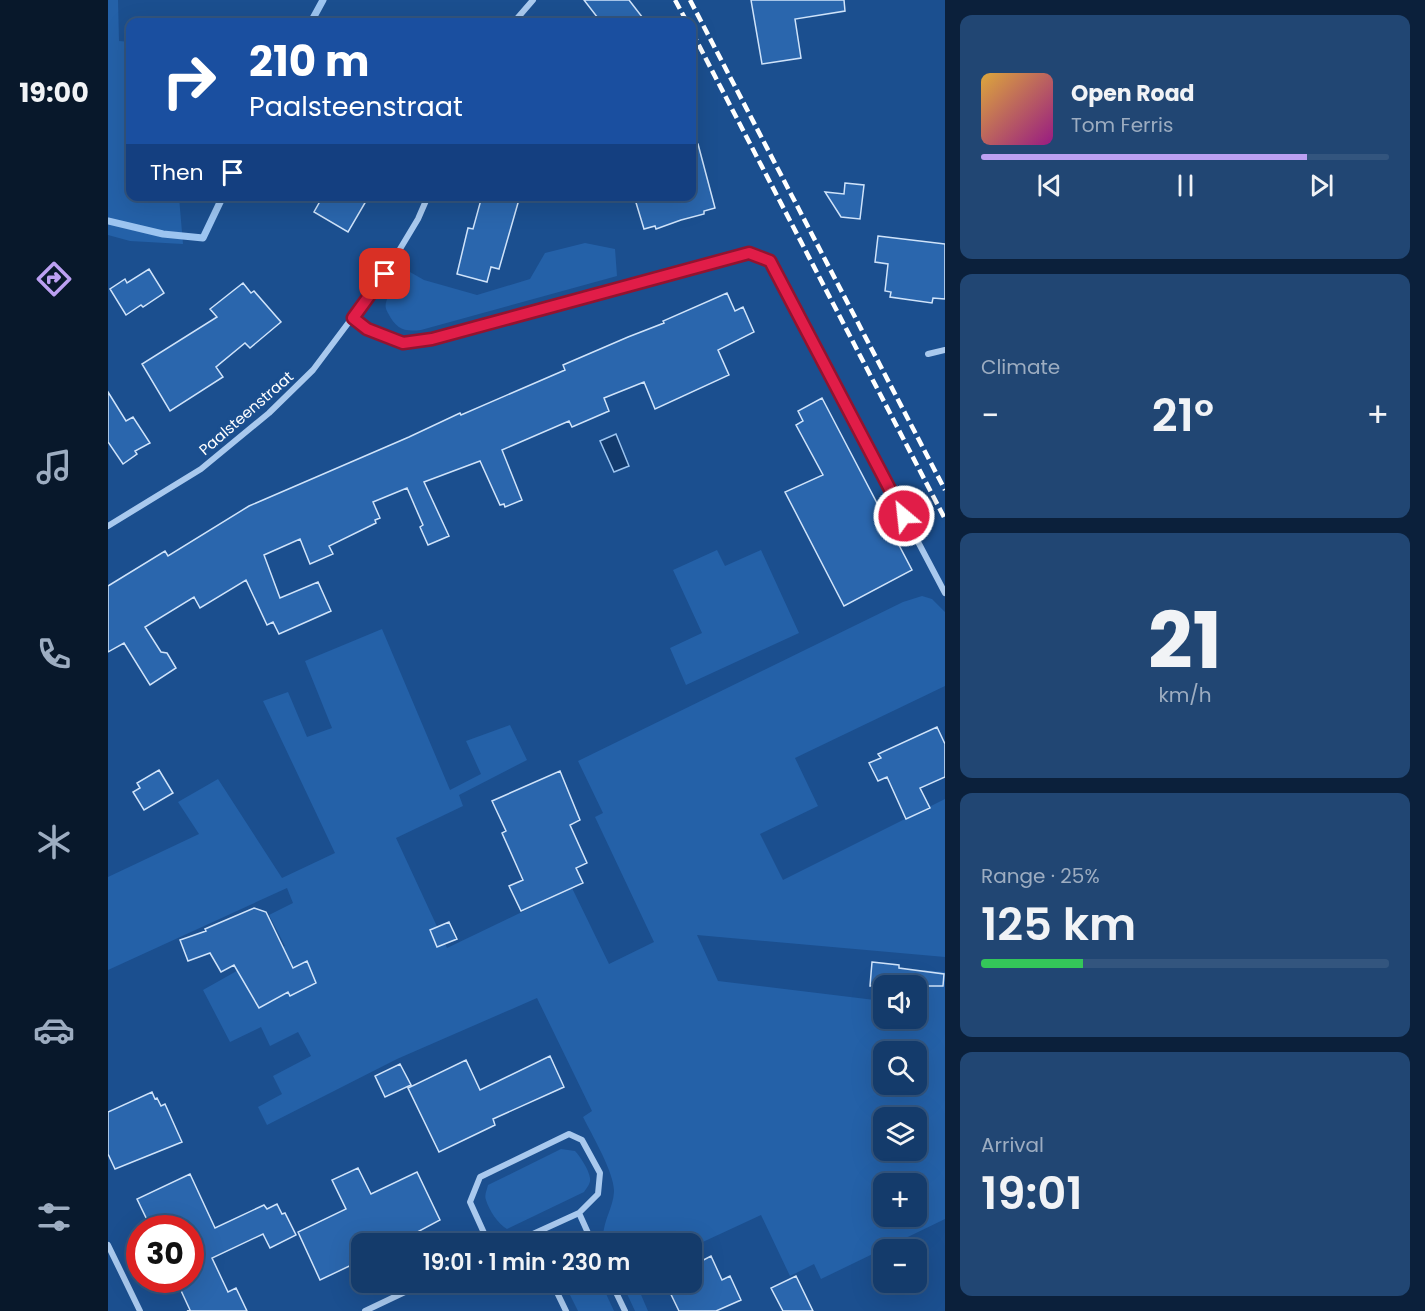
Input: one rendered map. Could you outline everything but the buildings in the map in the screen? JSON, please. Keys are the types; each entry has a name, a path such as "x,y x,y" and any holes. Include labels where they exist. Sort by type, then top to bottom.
{"street":[{"path":"517,18 533,0"},
{"name":"Paalsteenstraat","path":"108,526 201,469 269,413 314,370 385,274 418,219 426,201"},
{"path":"353,318 367,329 403,343 432,339 749,253 770,261 945,593"},
{"path":"928,354 945,350"},
{"path":"484,1233 470,1202 480,1177 568,1134 582,1140 600,1173 597,1194 579,1213 536,1233"},
{"path":"579,1213 588,1233"},
{"path":"108,1245 140,1311"},
{"path":"365,1311 403,1293"},
{"path":"557,1293 566,1311"},
{"path":"616,1293 625,1311"}],"shaded area":[{"path":"108,0 118,0 119,41 126,42 126,201 179,201 183,244 130,241 108,235"},
{"path":"585,243 615,249 617,276 421,330 410,330 397,326 386,310 387,299 410,272 424,280 477,295 530,279 545,253"},
{"path":"616,434 629,466 614,472 600,441"},
{"path":"717,550 725,566 761,550 799,633 686,685 670,648 702,633 673,570"},
{"path":"922,596 932,599 945,612 945,686 795,758 818,806 760,834 783,880 945,799 945,957 697,935 718,981 873,1000 873,1029 927,1029 927,975 923,975 924,970 945,972 945,1219 904,1239 873,1239 873,1254 821,1279 814,1264 790,1276 761,1215 702,1242 702,1233 604,1233 614,1192 611,1175 583,1117 592,1111 537,998 397,1059 267,1125 258,1107 282,1094 273,1076 311,1056 298,1032 270,1046 261,1027 230,1042 203,990 285,946 269,915 293,903 287,888 108,970 108,877 199,834 178,802 218,779 282,878 335,853 263,701 288,692 307,737 332,728 305,661 382,629 450,790 481,774 466,741 510,725 527,760 459,795 463,806 396,838 447,948 572,888 609,964 654,942 595,817 603,813 578,761 903,602"},
{"path":"561,1149 575,1151 584,1163 590,1180 584,1192 507,1229 504,1227 487,1204 485,1196 488,1185"},
{"path":"569,1293 606,1293 614,1311 578,1311"},
{"path":"627,1293 640,1293 648,1311 635,1311"}],"waterway":[{"path":"313,18 323,0"},
{"path":"108,221 163,234 203,238 221,201"}],"railway":[{"path":"675,0 685,18"},
{"path":"690,0 945,490"},
{"path":"696,40 945,519"}],"route":[{"path":"385,274 353,318 367,329 403,343 432,339 749,253 770,261 904,516"}]}
